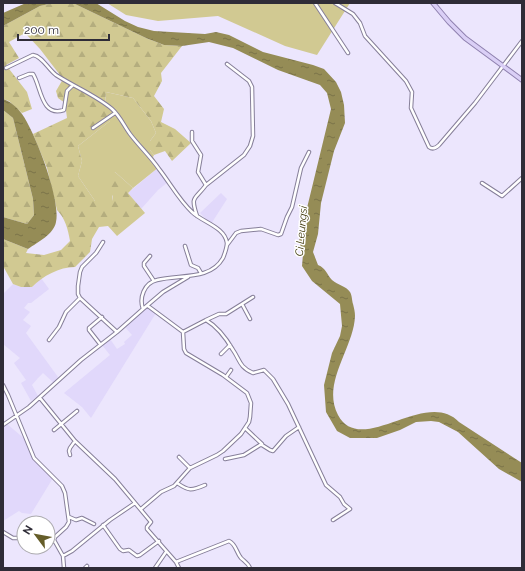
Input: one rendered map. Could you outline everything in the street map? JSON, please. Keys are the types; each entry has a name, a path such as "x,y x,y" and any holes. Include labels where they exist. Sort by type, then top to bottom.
{"main road":[{"path":"433,3 458,32 522,80"}],"street":[{"path":"316,3 348,53"},
{"path":"335,3 357,18 364,36 406,81 412,92 411,108 429,147 431,148 436,148 439,145 475,103 522,41"},
{"path":"6,68 36,55 56,75 111,109 151,158 189,209 222,233 227,245"},
{"path":"197,216 193,204 194,200 206,185 244,155 250,146 253,136 252,87 249,81 228,64"},
{"path":"19,78 33,74 43,100 47,106 54,110 64,110 67,91 73,85"},
{"path":"93,128 115,113"},
{"path":"192,132 192,141 201,155 198,172 206,185"},
{"path":"143,309 141,304 143,291 149,284 154,281 188,276 212,270 225,254 227,245 236,233 260,229 278,235 281,234 292,207 302,166 309,152"},
{"path":"482,183 502,196 522,178"},
{"path":"103,242 95,255 82,267 80,272 78,294 80,298 117,332"},
{"path":"185,246 191,265 198,268 201,273"},
{"path":"150,256 144,263 144,266 154,281"},
{"path":"3,425 29,408 81,360 117,332 163,292 188,276"},
{"path":"184,332 219,314 226,314 253,297"},
{"path":"49,340 59,327 66,312 80,298"},
{"path":"242,304 250,319"},
{"path":"148,306 184,332"},
{"path":"100,344 89,328 102,317"},
{"path":"206,320 223,334 236,354 240,364 246,370 253,373 264,370 271,376 288,404 326,485 340,497 344,504 350,509 333,520"},
{"path":"141,509 161,492 169,489 177,483 190,468 217,456 236,439 249,422 251,413 249,395 226,377 185,351 184,332"},
{"path":"221,354 230,345"},
{"path":"226,377 231,370"},
{"path":"3,385 34,458 63,488 66,496 69,522 56,536"},
{"path":"40,398 84,451 105,469 141,509 150,522 147,529 159,541 179,568"},
{"path":"54,430 77,411"},
{"path":"245,428 262,444 273,451 286,436 299,427"},
{"path":"70,455 70,448 75,441"},
{"path":"226,459 244,455 262,444"},
{"path":"179,457 190,468"},
{"path":"177,483 185,489 191,490 204,485"},
{"path":"63,556 72,552 103,525 135,503"},
{"path":"69,517 76,520 82,518 94,524"},
{"path":"103,525 120,549 123,551 129,550 137,556 159,541"},
{"path":"3,532 13,538 16,538"},
{"path":"176,562 229,541 233,544 239,555 250,568"},
{"path":"56,544 63,556 64,568"},
{"path":"155,568 166,552"}],"shaded area":[{"path":"159,167 168,182 158,190 141,209 128,193"},
{"path":"221,193 227,199 211,224 200,213"},
{"path":"41,278 49,289 31,303 28,303 24,308 30,312 23,320 31,326 26,333 58,377 54,383 43,373 32,385 38,396 31,401 21,383 26,380 14,363 20,358 3,344 3,294 13,284 21,287 32,287"},
{"path":"149,308 156,313 91,418 82,407 64,393 110,355 102,345 110,339 117,349 125,344 124,342 132,335 125,327 144,309"},
{"path":"7,424 26,440 32,458 53,478 31,514 22,513 19,511 3,521 3,428"}],"green space":[{"path":"53,3 75,4 146,38 164,45 182,46 161,73 162,81 154,96 164,109 161,122 175,129 191,143 172,161 165,151 154,155 150,150 150,141 156,133 151,121 133,98 106,92 105,105 113,114 110,121 78,146 82,161 78,176 95,201 112,201 113,196 103,184 115,172 133,188 128,193 145,213 117,236 108,226 99,227 92,239 90,252 75,267 57,270 41,279 32,287 21,287 13,284 3,266 3,239 28,249 26,253 44,255 61,250 70,241 66,224 57,210 47,168 33,134 67,118 65,103 58,98 56,91 63,79 40,49 25,33 9,42 19,58 6,65 27,92 32,109 22,113 9,101 3,99 3,26 40,6"},
{"path":"107,3 350,3 317,55 285,46 218,16 158,21 126,15"},
{"path":"106,92 133,98 151,121 156,133 150,141 150,150 159,167 133,188 115,172 112,201 95,201 78,176 82,161 78,146 110,121 105,105"},
{"path":"3,110 13,118 33,199 34,215 27,224 3,217"}],"water":[{"path":"26,3 53,3 40,6 3,26 3,13"},
{"path":"67,3 96,3 125,21 138,27 154,31 205,34 216,32 229,35 263,52 324,69 336,82 341,92 344,105 345,123 334,151 321,203 318,234 313,252 318,265 325,270 332,280 350,292 355,314 350,340 336,378 333,391 334,403 338,415 348,426 362,429 378,427 429,412 445,413 522,463 522,482 499,469 458,432 439,422 416,422 400,430 377,438 350,438 337,431 326,412 324,385 332,353 340,336 342,326 340,304 312,281 302,266 303,254 299,241 331,109 327,93 320,85 278,70 233,48 209,42 182,46 164,45 75,4"},
{"path":"3,99 16,107 22,114 34,135 46,166 55,198 57,212 55,226 49,234 28,249 3,239 3,217 27,224 34,215 33,199 13,118 3,110"}],"water label":[{"name":"Ci Leungsi","path":"301,231"}]}
